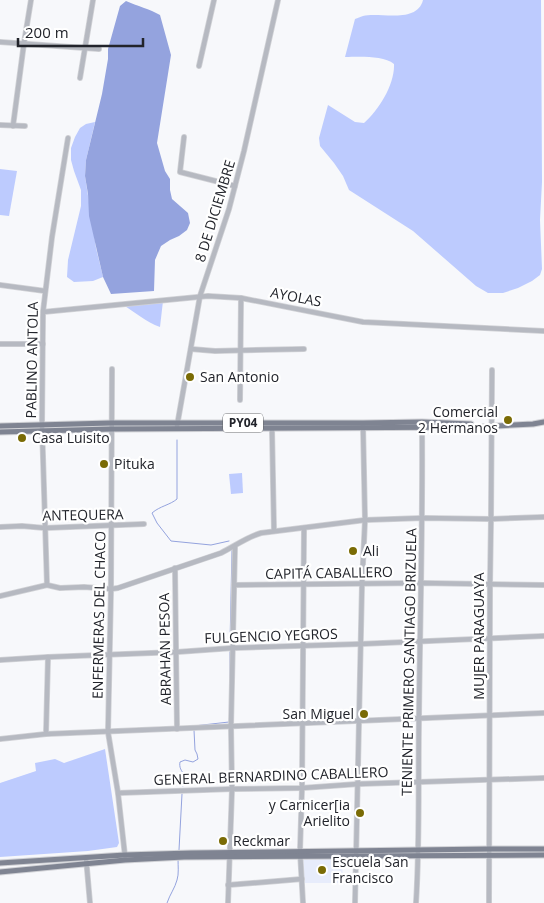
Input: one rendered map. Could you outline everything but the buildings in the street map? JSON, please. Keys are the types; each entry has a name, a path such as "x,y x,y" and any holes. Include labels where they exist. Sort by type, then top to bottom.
{"main road":[{"name":"PY04","path":"177,426 272,429 422,424 479,424 489,426 544,422"},
{"name":"PY04","path":"0,426 42,428"},
{"name":"PY04","path":"0,432 42,428 111,426 363,426"},
{"path":"0,872 87,861 184,855 419,852 489,848 544,849"},
{"path":"419,852 544,855"},
{"path":"0,863 87,861"}],"street":[{"path":"13,126 31,0"},
{"path":"80,78 93,0"},
{"path":"199,66 214,0"},
{"name":"8 DE DICIEMBRE","path":"177,426 200,296 229,209 278,0"},
{"path":"0,42 99,49"},
{"path":"0,125 25,126"},
{"path":"184,137 180,172 235,186"},
{"name":"PABLINO ANTOLA","path":"47,585 42,428 43,312 52,237 68,138"},
{"path":"0,285 45,291"},
{"name":"AYOLAS","path":"43,312 200,296 241,298 363,322 544,331"},
{"path":"240,400 241,298"},
{"path":"0,344 43,344"},
{"path":"191,349 215,351 304,349"},
{"name":"ENFERMERAS DEL CHACO","path":"112,369 112,526 108,732 118,793 125,858"},
{"name":"MUJER PARAGUAYA","path":"489,903 491,519 489,426 492,370"},
{"name":"TENIENTE PRIMERO SANTIAGO BRIZUELA","path":"416,903 419,852 419,719 423,518 422,424"},
{"path":"356,903 360,644 365,520 363,426"},
{"path":"272,429 274,531"},
{"path":"0,596 47,585 60,588 118,588 220,552 235,546 251,536 274,531 365,520 544,517"},
{"name":"ANTEQUERA","path":"0,528 144,524"},
{"path":"303,903 300,853 304,528"},
{"path":"228,903 232,789 235,546"},
{"name":"ABRAHAN PESOA","path":"175,568 177,729"},
{"name":"CAPITÁ CABALLERO","path":"234,585 421,583 544,585"},
{"name":"FULGENCIO YEGROS","path":"0,660 234,648 544,636"},
{"path":"46,734 48,657"},
{"path":"0,739 46,734 544,713"},
{"name":"GENERAL BERNARDINO CABALLERO","path":"118,793 544,778"},
{"path":"87,861 90,903"},
{"path":"228,885 302,879"}],"shaded area":[{"path":"423,0 541,0 542,182 540,220 542,269 540,275 532,281 503,293 488,293 476,286 413,231 349,190 343,176 320,146 319,138 328,105 355,122 364,123 380,104 392,80 394,64 389,61 370,57 345,57 355,19 370,15 406,15 419,7"},
{"path":"126,1 160,15 171,55 157,143 165,171 170,179 172,199 188,213 190,223 187,230 161,246 155,260 154,291 111,294 103,277 89,216 85,176 86,160 102,94 108,49 120,6"},
{"path":"95,122 86,160 85,176 96,248 103,277 93,281 74,282 67,277 68,260 81,206 81,190 71,160 71,148 80,128"},
{"path":"0,169 17,171 9,216 0,215"},
{"path":"163,301 160,327 145,320 123,305"},
{"path":"242,473 243,493 231,494 229,474"},
{"path":"105,749 119,843 117,847 88,851 0,857 0,783 36,771 35,763 55,759 64,763"},
{"name":"Escuela San Francisco","path":"342,857 343,883 302,883 301,858"}],"waterway":[{"path":"177,440 177,499 152,513 157,523 171,541 211,545 229,541"},
{"path":"230,644 232,550"},
{"path":"230,652 230,678"},
{"path":"194,726 229,722"},
{"path":"183,786 185,775 181,769 180,762 185,760 193,762 198,759 195,750 194,730"},
{"path":"179,850 182,794"},
{"path":"167,903 178,878 178,859"}],"place":[{"name":"San Antonio","path":"190,377"},
{"name":"Comercial 2 Hermanos","path":"508,420"},
{"name":"Casa Luisito","path":"22,438"},
{"name":"Pituka","path":"104,464"},
{"name":"Ali","path":"353,551"},
{"name":"San Miguel","path":"364,714"},
{"name":"y Carnicer[ia Arielito","path":"360,813"},
{"name":"Reckmar","path":"223,841"},
{"name":"Escuela San Francisco","path":"322,870"}]}
